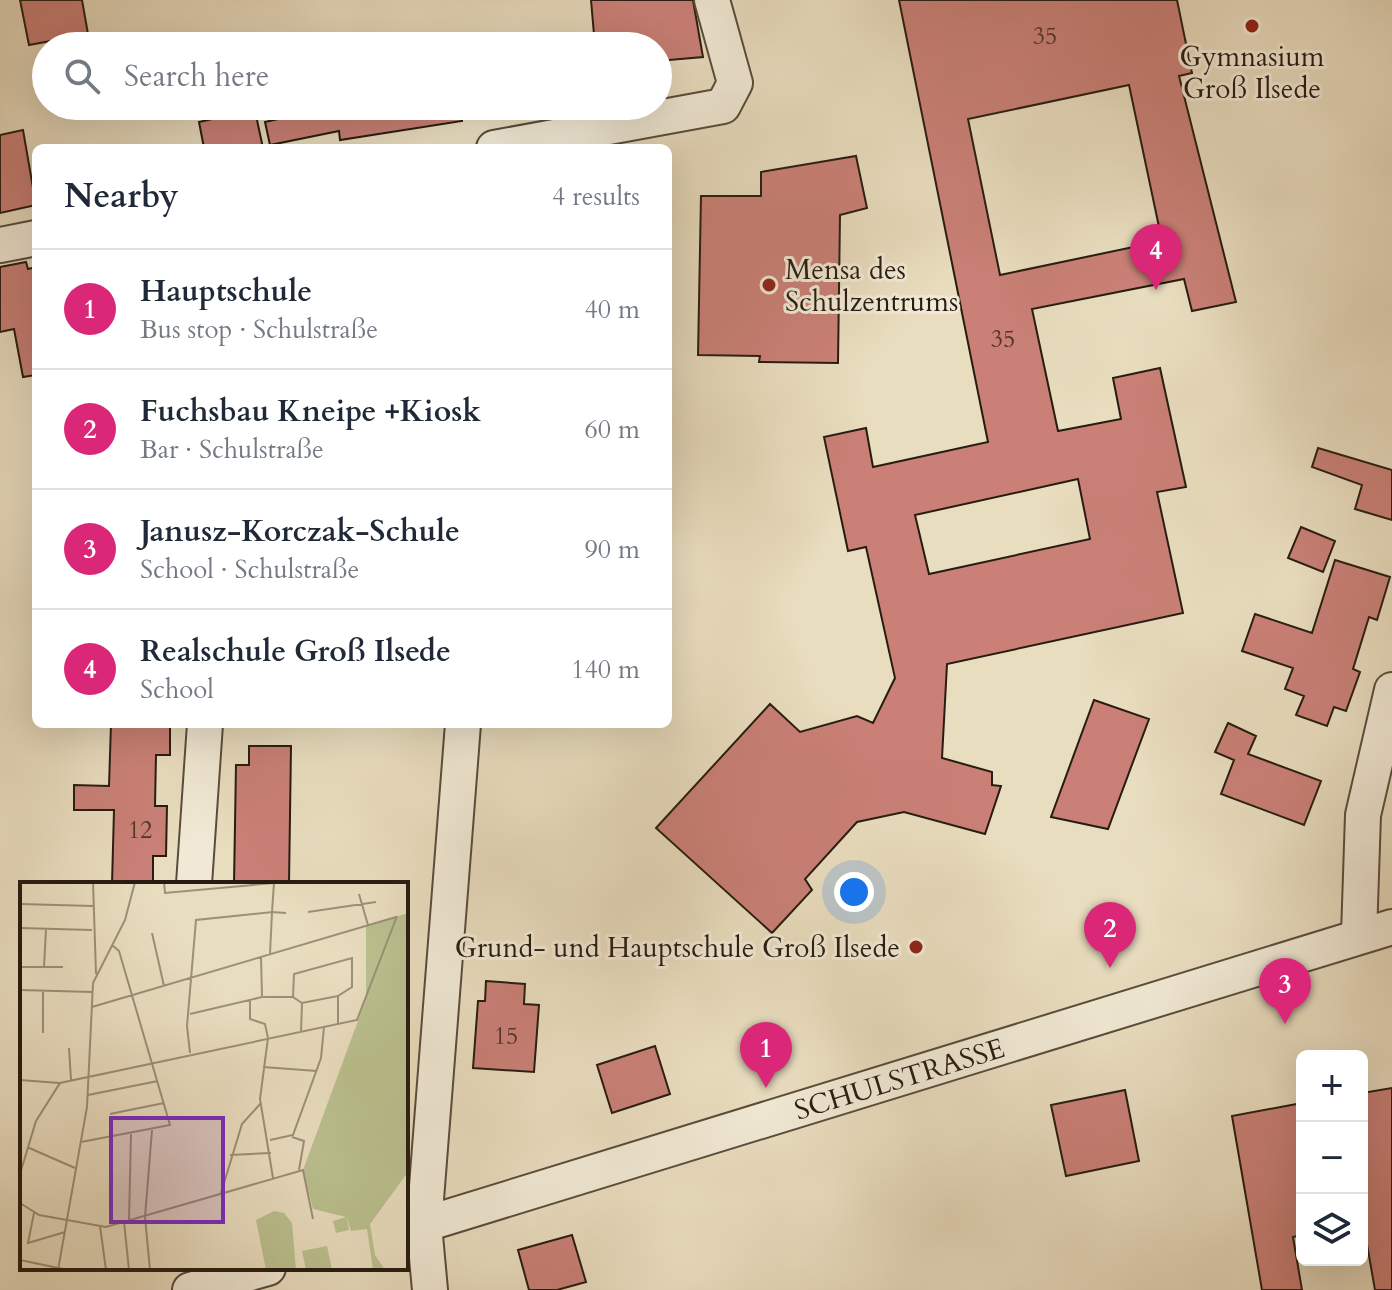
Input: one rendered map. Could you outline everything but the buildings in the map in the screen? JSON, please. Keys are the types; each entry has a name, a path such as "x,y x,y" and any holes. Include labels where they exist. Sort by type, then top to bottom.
{"street":[{"path":"672,116 723,106 735,83 712,0"},
{"path":"519,144 648,120"},
{"path":"0,245 32,239"},
{"path":"1359,935 1363,815 1392,690"},
{"path":"194,882 205,728"},
{"path":"430,1290 415,1228 463,728"},
{"name":"SCHULSTRASSE","path":"415,1228 1392,927"},
{"path":"206,1280 258,1270"}],"place":[{"name":"Gymnasium Groß Ilsede","path":"1252,26"},
{"name":"Mensa des Schulzentrums","path":"769,285"},
{"name":"Realschule Groß Ilsede","path":"1156,290"},
{"name":"Grund- und Hauptschule Groß Ilsede","path":"916,947"},
{"name":"Fuchsbau Kneipe +Kiosk","path":"1110,968"},
{"name":"Janusz-Korczak-Schule","path":"1285,1024"},
{"name":"Hauptschule","path":"766,1088"}]}
